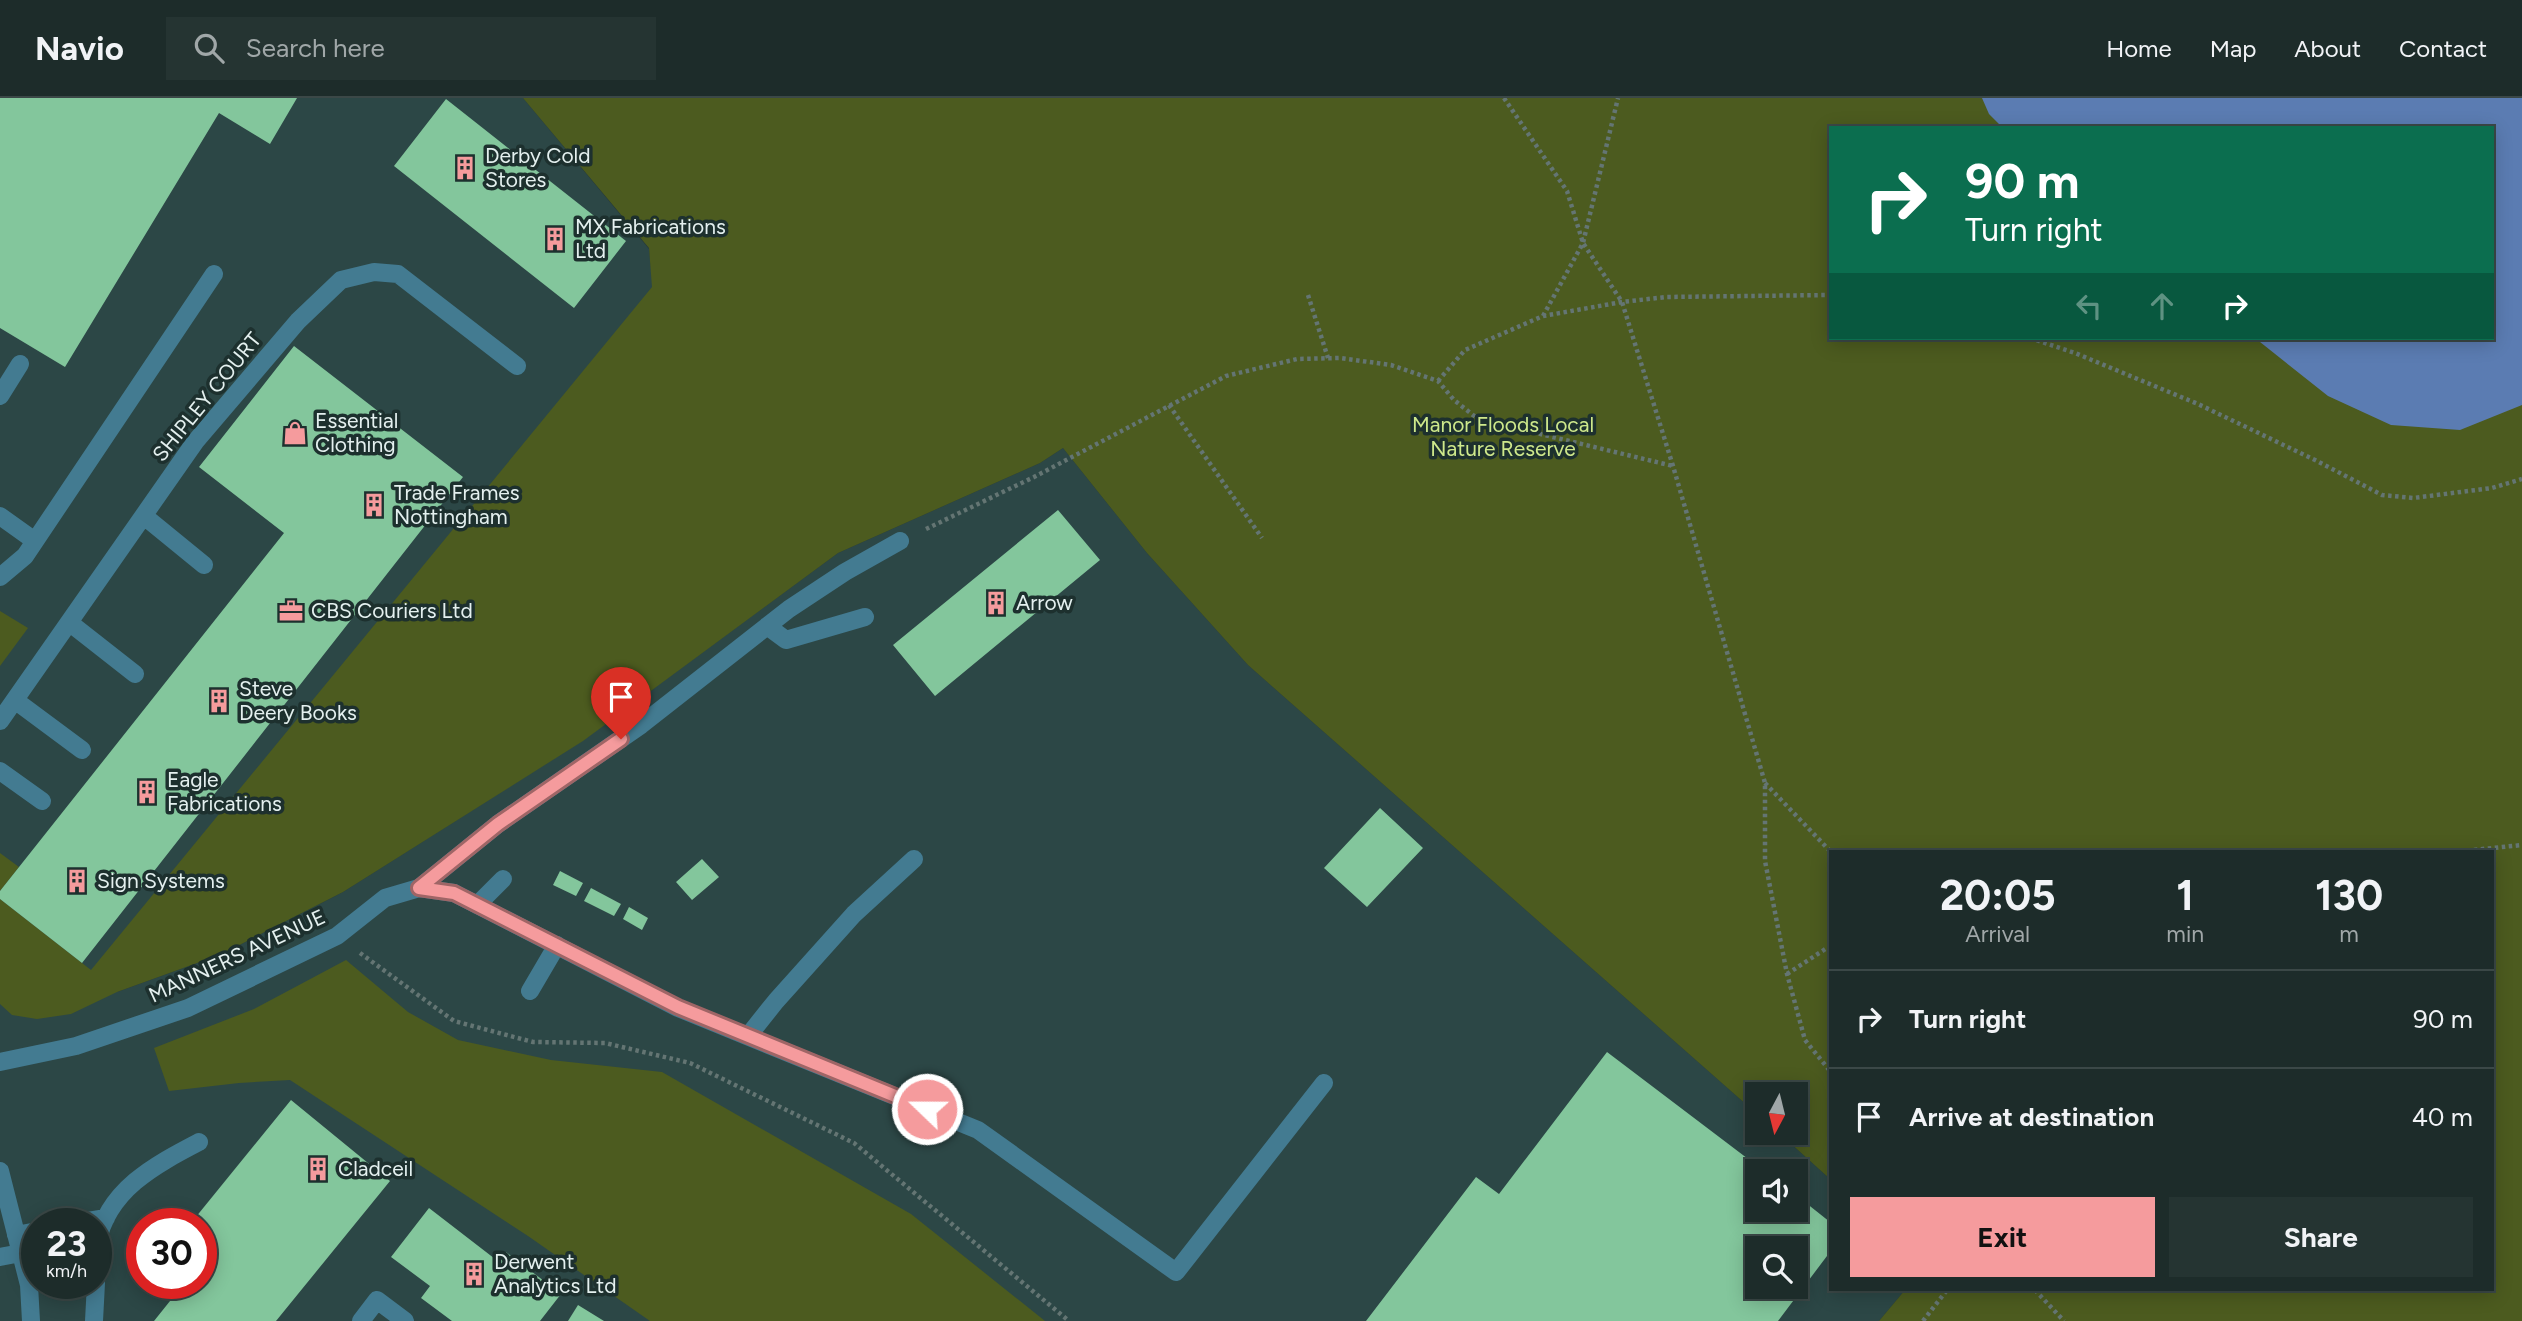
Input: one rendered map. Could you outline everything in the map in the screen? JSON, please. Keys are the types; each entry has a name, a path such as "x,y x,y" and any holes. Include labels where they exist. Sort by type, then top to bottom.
{"street":[{"name":"SHIPLEY COURT","path":"0,722 195,443 298,321 341,280 374,272 398,274 517,366"},
{"path":"0,578 25,556 214,274"},
{"path":"0,396 20,363"},
{"path":"0,516 35,541"},
{"path":"144,516 204,565"},
{"path":"419,888 498,824 641,725 766,626 845,572 900,541"},
{"path":"766,626 786,640 865,617"},
{"path":"70,623 135,674"},
{"path":"16,701 82,750"},
{"path":"0,771 42,801"},
{"path":"748,1036 776,1000 854,914 914,859"},
{"path":"477,905 503,879"},
{"name":"MANNERS AVENUE","path":"0,1062 76,1046 188,1008 337,936 385,898 419,888 454,893 678,1007 978,1130 1176,1272 1324,1083"},
{"path":"530,991 557,945"},
{"path":"112,1209 123,1192 151,1168 199,1142"},
{"path":"0,1171 21,1253 0,1258"},
{"path":"16,1235 21,1234"},
{"path":"30,1299 31,1321"},
{"path":"94,1321 95,1299"},
{"path":"361,1321 377,1300 405,1321"}],"path":[{"path":"1504,98 1567,191 1583,243 1622,302 1673,466 1765,783 1765,861 1787,974 1805,1040 1829,1070"},
{"path":"1543,316 1583,243 1618,98"},
{"path":"1308,295 1328,358"},
{"path":"1438,381 1465,350 1543,316 1666,297 1829,295"},
{"path":"2036,340 2075,353 2198,404 2382,495 2413,498 2492,488 2522,479"},
{"path":"900,541 1034,477 1226,376 1297,359 1328,358 1391,365 1438,381 1454,400 1478,419 1673,466"},
{"path":"1169,405 1262,538"},
{"path":"1765,783 1829,850"},
{"path":"2473,850 2522,845"},
{"path":"337,936 454,1021 533,1042 605,1042 690,1063 854,1143 1069,1321"},
{"path":"1787,974 1829,947"},
{"path":"1923,1321 1946,1291"},
{"path":"2036,1291 2064,1321"}],"shaded area":[{"path":"0,98 523,98 649,249 653,287 117,992 222,954 343,892 582,741 838,553 1040,463 1063,448 1147,553 1248,665 1745,1103 1745,1145 1792,1145 1808,1159 1745,1159 1745,1222 1808,1222 1808,1159 1829,1178 1829,1291 1904,1291 1879,1321 0,1321"}],"green space":[{"name":"Manor Floods Local Nature Reserve","path":"523,98 2522,98 2522,1321 1879,1321 1904,1291 2494,1291 2494,850 1829,850 1829,1178 1792,1145 1808,1145 1808,1082 1745,1082 1745,1103 1248,665 1147,553 1063,448 1040,463 838,553 583,741 343,892 222,954 117,992 71,1014 37,1019 12,1015 0,1004 0,899 91,970 652,287 649,248"},
{"path":"0,611 28,628 0,666"},
{"path":"0,853 19,867 0,891"},
{"path":"346,960 408,1012 458,1040 551,1060 662,1072 911,1214 1045,1321 650,1321 528,1236 290,1080 169,1091 154,1048 254,1009"}],"water":[{"path":"1982,98 2522,98 2522,405 2460,430 2391,425 2328,396 2258,340 2494,340 2494,126 2001,126 1989,114"}],"building":[{"path":"0,98 297,98 270,144 219,113 65,367 0,328"},
{"path":"446,99 626,241 574,308 394,166"},
{"path":"294,346 463,477 82,963 0,899 0,891 284,533 199,467"},
{"name":"Arrow","path":"1058,510 1100,560 935,696 893,645"},
{"path":"1380,808 1423,848 1367,907 1324,868"},
{"path":"702,859 719,877 692,900 676,882"},
{"path":"560,871 583,883 576,896 553,885"},
{"path":"591,888 621,904 614,916 584,901"},
{"path":"629,907 648,918 642,930 623,919"},
{"path":"1607,1052 1748,1159 1745,1159 1745,1222 1808,1222 1808,1205 1829,1221 1829,1253 1808,1281 1808,1236 1745,1236 1745,1299 1795,1299 1778,1321 1366,1321 1476,1177 1499,1194"},
{"path":"291,1100 390,1181 276,1321 154,1321 172,1299 217,1299 217,1208 203,1208"},
{"name":"Derwent Analytics Ltd","path":"429,1208 499,1262 506,1252 561,1294 540,1321 452,1321 421,1298 430,1286 391,1257"},
{"path":"578,1305 604,1321 568,1321"}],"place":[{"name":"Derby Cold Stores","path":"465,168"},
{"name":"MX Fabrications Ltd","path":"555,239"},
{"name":"Essential Clothing","path":"295,433"},
{"name":"Trade Frames Nottingham","path":"374,505"},
{"name":"Arrow","path":"996,603"},
{"name":"CBS Couriers Ltd","path":"291,611"},
{"name":"Steve Deery Books","path":"219,701"},
{"name":"Eagle Fabrications","path":"147,792"},
{"name":"Sign Systems","path":"77,881"},
{"name":"Cladceil","path":"318,1169"},
{"name":"Derwent Analytics Ltd","path":"474,1274"}],"route":[{"path":"621,739 498,824 419,888 454,893 678,1007 927,1109"}]}
